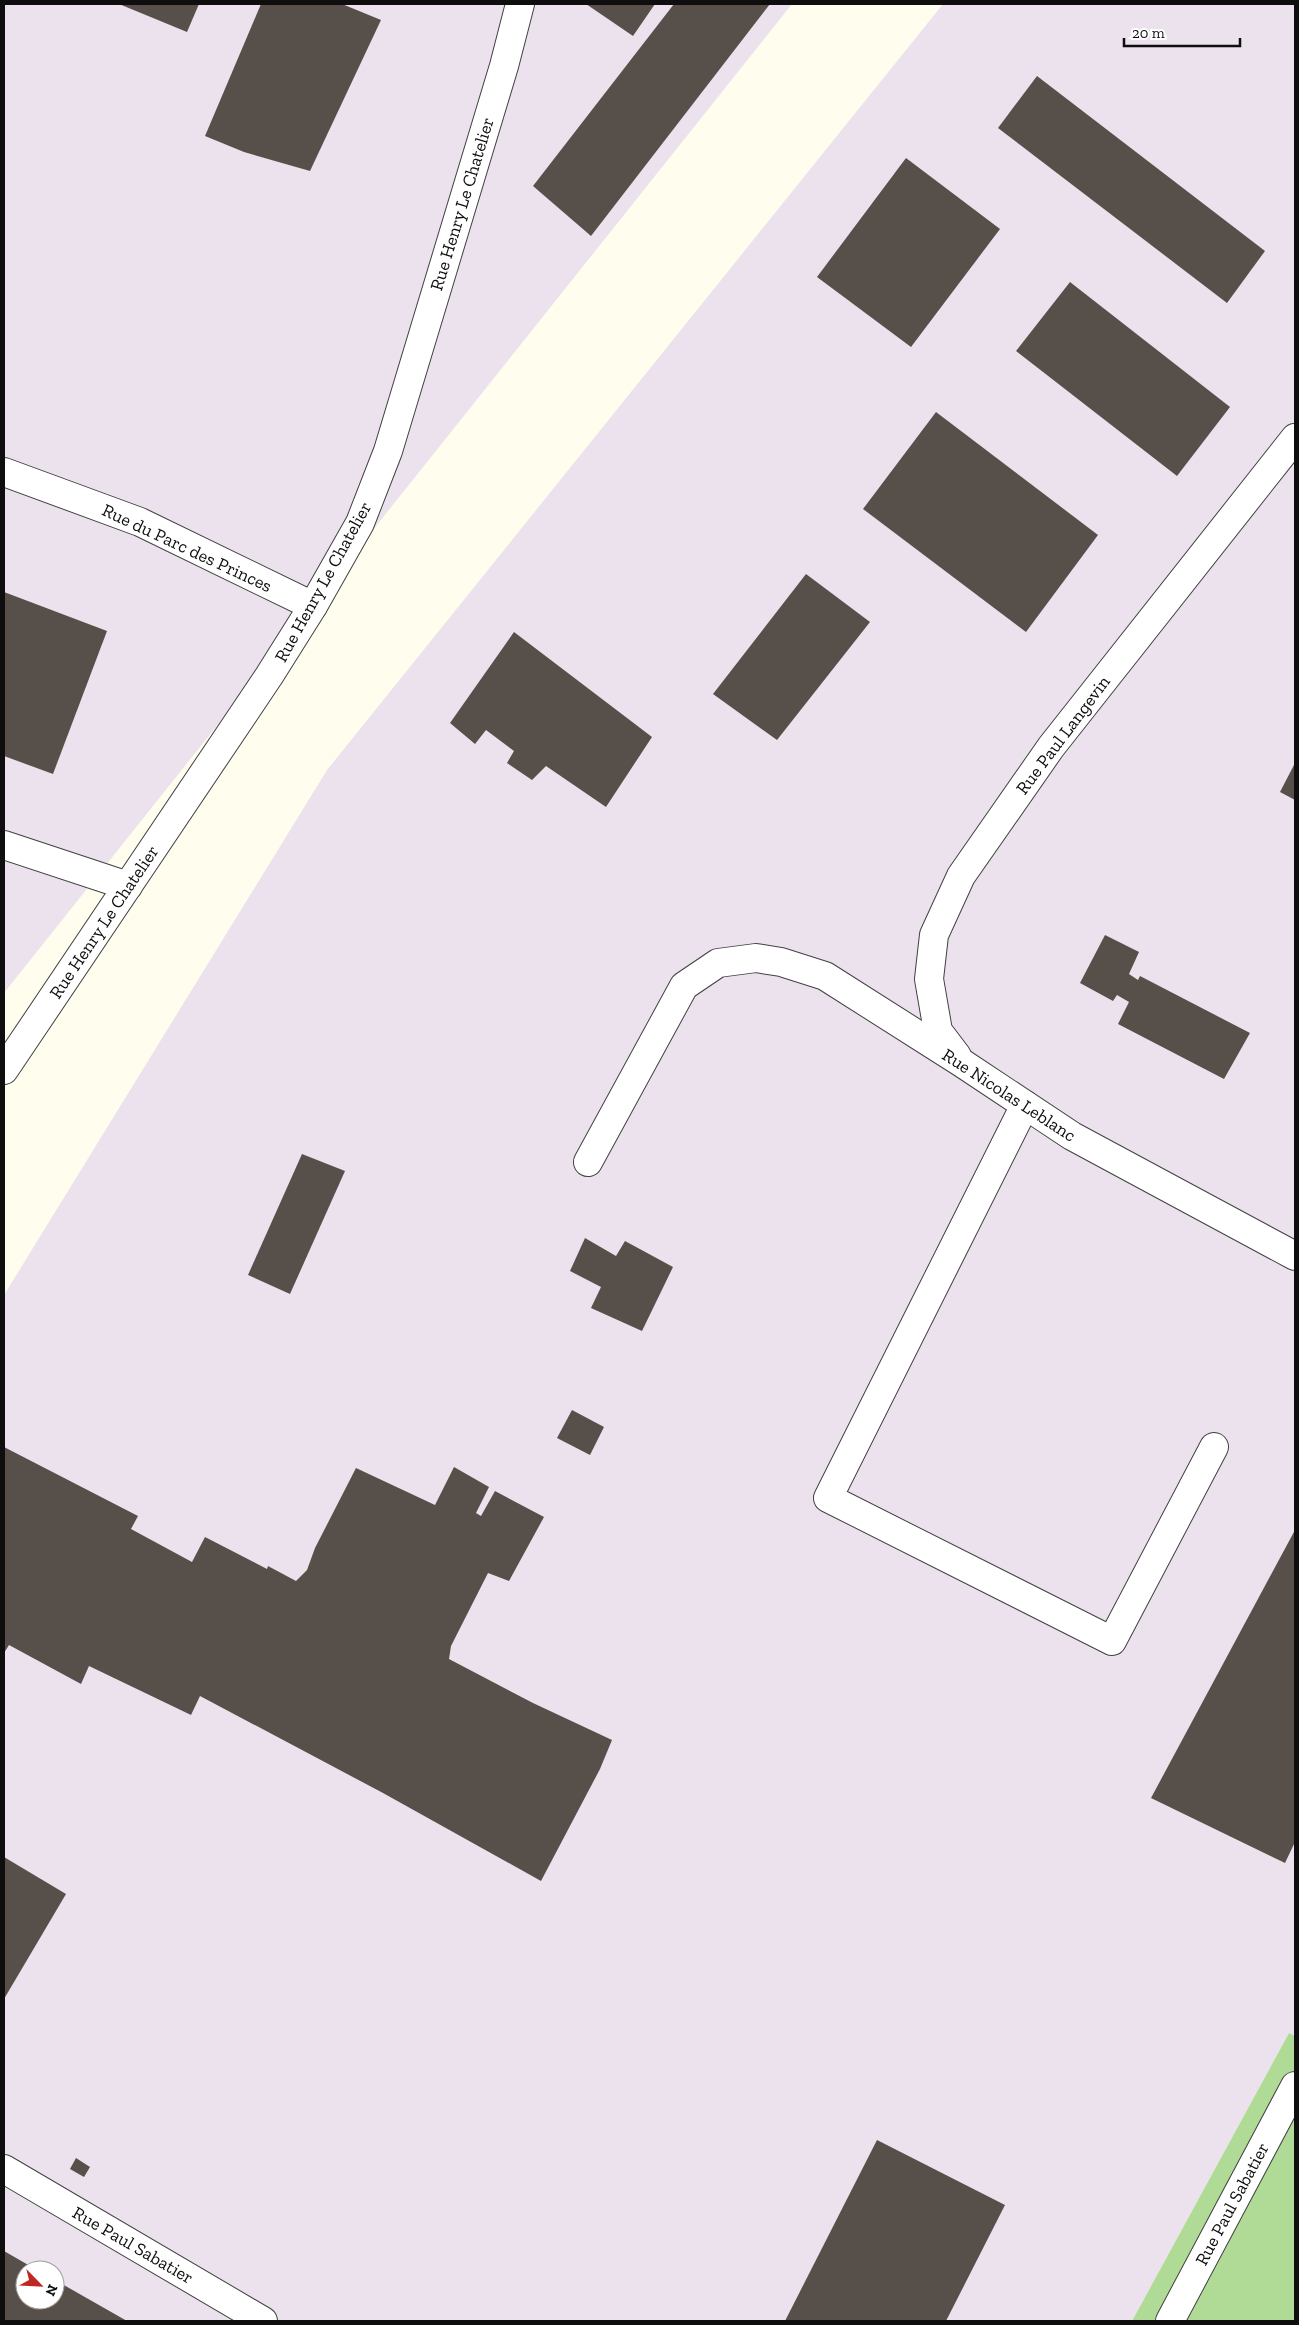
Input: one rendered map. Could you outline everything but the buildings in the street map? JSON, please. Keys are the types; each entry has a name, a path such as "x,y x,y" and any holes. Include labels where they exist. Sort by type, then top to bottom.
{"street":[{"name":"Rue Henry Le Chatelier","path":"4,1070 270,676 313,606 360,523 388,451 504,66 520,4"},
{"name":"Rue Paul Langevin","path":"962,1063 938,1031 930,979 930,954 934,935 961,876 1051,748 1295,438"},
{"name":"Rue du Parc des Princes","path":"4,472 140,522 313,606"},
{"path":"4,845 128,886"},
{"name":"Rue Nicolas Leblanc","path":"588,1162 684,986 718,963 756,958 781,962 825,976 1072,1136 1295,1256"},
{"path":"1025,1105 828,1498 1112,1641 1214,1447"},
{"name":"Rue Paul Sabatier","path":"1170,2321 1295,2086"},
{"name":"Rue Paul Sabatier","path":"4,2169 263,2321"}],"shaded area":[{"path":"4,4 792,4 4,993"},
{"path":"943,4 1295,4 1295,2036 1289,2033 1132,2321 4,2321 4,1295 327,770"}],"green space":[{"path":"1289,2033 1295,2036 1295,2321 1132,2321"}]}
